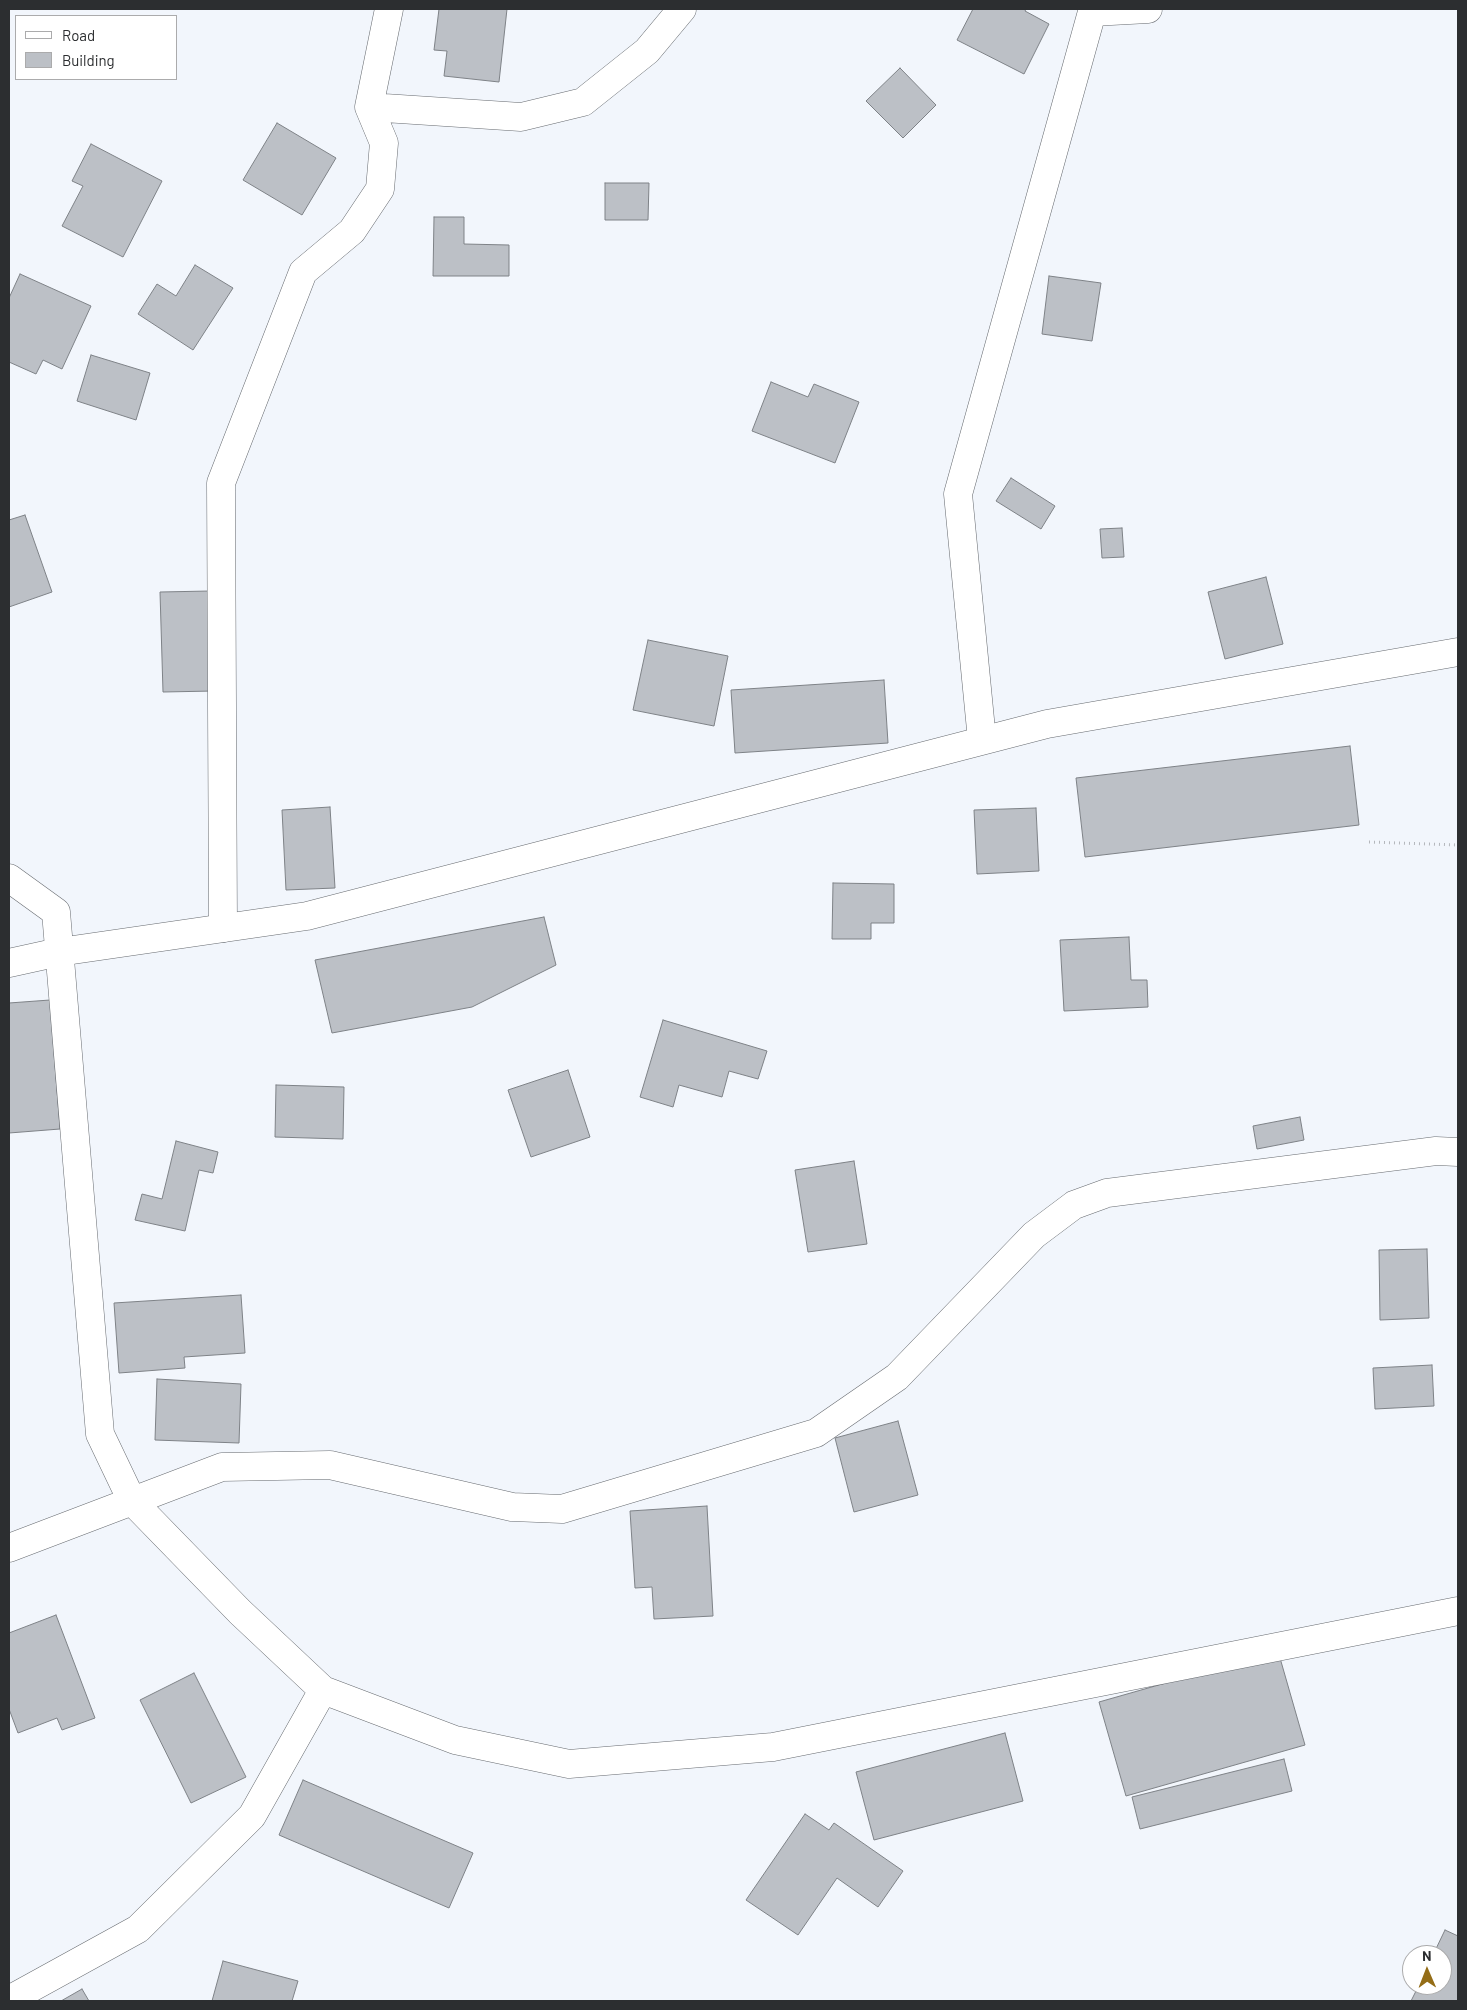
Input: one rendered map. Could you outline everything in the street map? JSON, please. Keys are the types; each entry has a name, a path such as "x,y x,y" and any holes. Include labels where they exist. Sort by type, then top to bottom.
{"street":[{"path":"223,928 222,483 303,272 352,231 380,189 384,143 369,107 389,9"},
{"path":"369,107 521,117 583,102 647,51 682,9"},
{"path":"982,740 958,494 1090,11 1148,9"},
{"path":"9,963 60,952 307,916 1047,724 1458,652"},
{"path":"9,878 56,912 100,1434 132,1501 240,1612 323,1690 455,1740 569,1764 773,1747 1458,1611"},
{"path":"9,1548 222,1467 330,1466 512,1507 562,1509 816,1433 896,1378 1034,1234 1074,1205 1107,1193 1426,1152 1458,1152"},
{"path":"9,2000 138,1929 252,1816 323,1690"}],"path":[{"path":"1368,842 1458,845"}],"building":[{"path":"439,9 507,9 499,82 444,76 447,51 434,50"},
{"path":"973,9 1026,9 1025,11 1049,24 1024,74 957,40"},
{"path":"900,68 936,105 903,138 866,101"},
{"path":"277,123 336,158 302,215 243,180"},
{"path":"91,144 162,181 123,257 62,226 83,186 72,181"},
{"path":"605,183 649,183 648,220 605,220"},
{"path":"434,217 464,217 464,244 509,245 509,276 433,276"},
{"path":"195,265 233,288 193,350 138,314 157,284 176,296"},
{"path":"20,274 91,306 62,369 43,360 36,374 9,362 9,298"},
{"path":"1049,276 1101,283 1092,341 1042,334"},
{"path":"91,355 150,373 136,420 77,401"},
{"path":"771,382 808,397 814,384 859,402 835,463 752,431"},
{"path":"1011,478 1055,506 1041,529 996,501"},
{"path":"25,515 52,592 9,607 9,520"},
{"path":"1122,528 1124,557 1102,558 1100,529"},
{"path":"1266,577 1283,644 1225,659 1208,592"},
{"path":"210,591 214,691 163,692 160,592"},
{"path":"648,640 728,656 714,726 633,710"},
{"path":"884,680 888,743 735,753 731,690"},
{"path":"1350,746 1359,825 1085,857 1076,778"},
{"path":"330,807 335,888 286,890 282,810"},
{"path":"1036,808 1039,871 977,874 974,810"},
{"path":"833,883 894,884 894,923 871,923 871,939 832,939"},
{"path":"544,917 556,965 472,1007 332,1033 315,960"},
{"path":"1129,937 1131,980 1147,980 1148,1007 1064,1011 1060,940"},
{"path":"50,1000 60,1129 9,1133 9,1003"},
{"path":"663,1020 767,1051 758,1079 729,1071 722,1097 679,1085 673,1107 640,1097"},
{"path":"568,1070 590,1137 531,1157 508,1090"},
{"path":"276,1085 344,1087 343,1139 275,1137"},
{"path":"1300,1117 1304,1140 1257,1149 1253,1126"},
{"path":"176,1141 218,1152 213,1173 199,1170 185,1231 135,1220 142,1194 162,1199"},
{"path":"854,1161 867,1244 808,1252 795,1170"},
{"path":"1427,1249 1429,1318 1380,1320 1379,1250"},
{"path":"241,1295 245,1353 184,1357 185,1368 119,1373 114,1303"},
{"path":"1432,1365 1434,1406 1375,1409 1373,1368"},
{"path":"157,1379 241,1384 239,1443 155,1440"},
{"path":"898,1421 918,1495 854,1512 835,1438"},
{"path":"707,1506 713,1616 654,1619 652,1587 635,1588 630,1511"},
{"path":"56,1615 95,1718 62,1730 57,1718 18,1733 9,1709 9,1633"},
{"path":"1278,1651 1305,1745 1126,1796 1099,1702"},
{"path":"194,1673 246,1777 191,1803 140,1700"},
{"path":"1005,1733 1023,1801 874,1840 856,1772"},
{"path":"1284,1759 1292,1791 1140,1829 1132,1797"},
{"path":"303,1780 473,1853 449,1908 279,1835"},
{"path":"805,1814 829,1830 834,1823 903,1871 878,1907 837,1878 798,1935 746,1900"},
{"path":"1445,1930 1458,1936 1458,2001 1411,2001 1414,1995 1452,1995 1452,1945 1438,1945"},
{"path":"223,1961 298,1981 292,2001 212,2001"},
{"path":"82,1989 89,2001 61,2001"}]}
